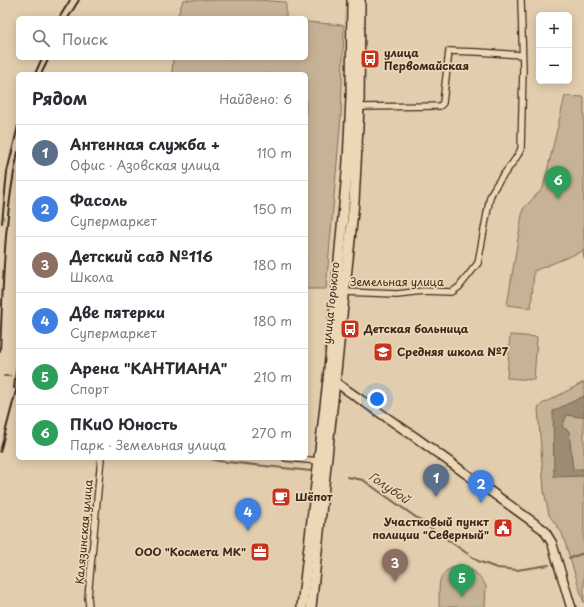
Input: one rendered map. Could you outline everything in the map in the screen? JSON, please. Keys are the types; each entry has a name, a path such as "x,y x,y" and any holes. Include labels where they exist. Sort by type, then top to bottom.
{"main road":[{"name":"улица Горького","path":"310,607 331,381 348,162 355,107 352,0"},
{"name":"улица Горького","path":"302,607 318,461 344,292 354,202 355,107 360,0"},
{"path":"331,381 416,437 544,530 552,543 571,607"}],"street":[{"name":"Земельная улица","path":"344,292 397,294 423,291 452,292 459,288 477,266 490,197 497,182 517,160 522,150 523,69 521,0"},
{"path":"355,107 440,106 443,103 449,51 522,56"},
{"name":"Калязинская улица","path":"89,607 88,597 101,460"},
{"path":"307,460 318,461"}],"shaded area":[{"path":"183,0 257,0 286,2 286,16 178,16"},
{"path":"308,22 344,25 341,116 326,289 308,289 308,72 172,72 173,60 308,60"},
{"path":"565,96 584,97 584,259 583,251 534,271 531,308 507,305 523,209 543,188"},
{"path":"510,335 537,337 534,380 507,378"},
{"path":"584,382 584,603 562,533 549,515 544,491 538,408 542,404"},
{"path":"584,396 584,416 580,417 567,415 562,427 569,431 573,469 584,469 584,476 554,477 553,411"},
{"path":"460,566 469,568 483,581 486,586 485,607 439,607 439,586 442,575 452,568"}],"waterway":[{"name":"Голубой","path":"4,376 10,376"},
{"name":"Голубой","path":"215,460 311,471"},
{"name":"Голубой","path":"347,477 363,480 478,561 497,568 517,570 549,565"},
{"name":"Голубой","path":"569,558 584,553"}],"railway":[{"path":"60,16 70,0"},
{"path":"69,16 79,0"},
{"path":"36,72 41,60"},
{"path":"42,72 48,60"},
{"path":"2,223 7,172 16,134"},
{"path":"0,351 7,226 16,162"},
{"path":"14,388 16,372"},
{"path":"0,452 16,391"}],"place":[{"name":"улица Первомайская","path":"370,59"},
{"name":"ПКиО Юность","path":"558,199"},
{"name":"Детская больница","path":"350,329"},
{"name":"Средняя школа №7","path":"383,352"},
{"name":"Шёпот","path":"281,497"},
{"name":"Антенная служба +","path":"436,497"},
{"name":"Фасоль","path":"481,503"},
{"name":"Участковый пункт полиции \"Северный\"","path":"503,528"},
{"name":"Две пятерки","path":"248,531"},
{"name":"ООО \"Космета МК\"","path":"260,552"},
{"name":"Детский сад №116","path":"395,582"},
{"name":"Арена \"КАНТИАНА\"","path":"462,597"}]}
